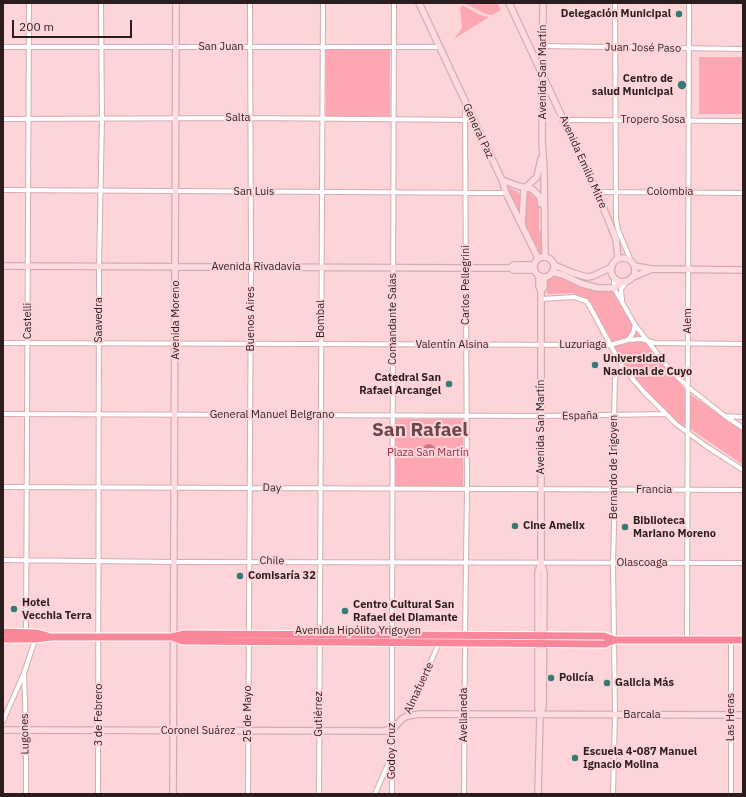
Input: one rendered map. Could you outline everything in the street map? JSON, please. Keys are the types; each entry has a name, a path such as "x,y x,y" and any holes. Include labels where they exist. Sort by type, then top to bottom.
{"highway":[{"name":"Avenida Hipólito Yrigoyen","path":"3,633 15,632 26,636"},
{"name":"Avenida Hipólito Yrigoyen","path":"3,639 26,636 173,637 184,634 248,638 541,640 605,644 614,640 743,640"},
{"name":"Avenida Hipólito Yrigoyen","path":"392,639 439,643 465,639"}],"street":[{"name":"Castelli","path":"26,636 29,3"},
{"name":"Saavedra","path":"99,637 99,266 102,119 101,3"},
{"name":"Avenida Moreno","path":"173,794 173,637 176,415 176,3"},
{"name":"Buenos Aires","path":"248,638 251,343 250,3"},
{"name":"Bombal","path":"320,638 323,3"},
{"name":"Comandante Salas","path":"392,639 394,3"},
{"name":"General Paz","path":"419,3 472,120 502,180 506,193 521,226 538,258"},
{"name":"Avenida Emilio Mitre","path":"509,3 597,192 616,239 618,259"},
{"name":"Avenida San Martín","path":"543,3 542,140 545,256"},
{"path":"615,3 616,224 633,263 634,273 621,289 622,302"},
{"name":"Alem","path":"688,640 689,3"},
{"name":"Juan José Paso","path":"543,46 743,49"},
{"name":"San Juan","path":"3,47 439,47"},
{"name":"Carlos Pellegrini","path":"465,103 467,416 465,639"},
{"name":"Salta","path":"3,119 250,118 472,120"},
{"name":"Tropero Sosa","path":"563,120 743,121"},
{"name":"Avenida San Martín","path":"525,187 537,177 541,163 542,140"},
{"path":"502,180 532,189 540,197 541,225 544,232"},
{"path":"521,226 525,187"},
{"name":"San Luis","path":"3,190 506,193"},
{"name":"Colombia","path":"597,192 743,193"},
{"path":"612,267 587,277 554,265 551,259 545,256 538,258 534,267 542,276 552,272 590,286 605,288 614,288 652,269"},
{"path":"743,270 652,269 633,263 625,258 615,261 612,267 614,288 635,325 666,366 688,387 743,428"},
{"path":"552,272 554,265"},
{"name":"Avenida Rivadavia","path":"3,266 510,268 514,270 534,267"},
{"name":"Avenida San Martín","path":"538,794 540,714 543,707 541,640 544,572 541,562 541,292 539,286 542,276"},
{"path":"614,277 618,280 628,280"},
{"path":"541,299 574,297 586,301 623,368 644,392 666,414 688,432 743,470"},
{"path":"628,340 633,333 635,325"},
{"name":"Luzuriaga","path":"541,345 610,345 628,340 641,339 655,343 743,344"},
{"name":"Valentín Alsina","path":"3,343 541,345"},
{"name":"Bernardo de Irigoyen","path":"613,794 615,714 613,563 615,490 614,416 615,378 623,368"},
{"name":"General Manuel Belgrano","path":"3,414 541,416"},
{"name":"España","path":"541,416 666,414"},
{"path":"726,416 743,417"},
{"name":"Day","path":"3,486 541,489"},
{"name":"Francia","path":"541,489 688,491 743,490"},
{"name":"Chile","path":"3,560 174,562 541,562"},
{"name":"Olascoaga","path":"541,562 743,563"},
{"path":"3,721 24,673 36,636"},
{"name":"3 de Febrero","path":"98,794 99,637"},
{"name":"25 de Mayo","path":"248,638 248,794"},
{"name":"Gutiérrez","path":"319,794 320,638"},
{"name":"Godoy Cruz","path":"392,639 392,794"},
{"name":"Avellaneda","path":"464,794 465,639"},
{"name":"Las Heras","path":"731,640 731,794"},
{"name":"Almafuerte","path":"393,729 402,719 407,716 439,643"},
{"name":"Lugones","path":"24,673 26,794"},
{"path":"407,716 420,714 540,714"},
{"name":"Barcala","path":"540,714 743,715"},
{"name":"Coronel Suárez","path":"3,730 384,732 393,729"},
{"path":"374,794 393,753"}],"green space":[{"path":"464,3 497,3 501,10 492,15 486,14"},
{"path":"462,5 480,15 489,17 454,39 462,28 460,8"},
{"path":"326,50 390,50 390,116 326,116"},
{"path":"699,57 743,57 743,114 699,114"},
{"path":"506,186 518,192 522,200 519,216"},
{"path":"529,190 531,191 532,196 539,200 539,229 541,233 543,255 538,256 521,225 525,192"},
{"path":"555,275 597,291 613,291 647,345 688,393 743,430 743,465 667,414 623,366 591,302 573,293 547,294 546,278"},
{"name":"Plaza San Martín","path":"394,419 463,419 463,486 393,486"}],"shaded area":[{"path":"431,444 434,445 434,455 427,456 424,455 423,448 424,445"}],"place":[{"name":"Delegación Municipal","path":"679,14"},
{"name":"Centro de salud Municipal","path":"682,85"},
{"name":"Universidad Nacional de Cuyo","path":"595,365"},
{"name":"Catedral San Rafael Arcangel","path":"449,384"},
{"name":"Cine Amelix","path":"515,526"},
{"name":"Biblioteca Mariano Moreno","path":"625,527"},
{"name":"Comisaría 32","path":"240,576"},
{"name":"Hotel Vecchia Terra","path":"14,609"},
{"name":"Centro Cultural San Rafael del Diamante","path":"345,611"},
{"name":"Policía","path":"551,678"},
{"name":"Galicia Más","path":"607,683"},
{"name":"Escuela 4-087 Manuel Ignacio Molina","path":"575,758"}],"district":[{"name":"San Rafael","path":"420,431"}]}
